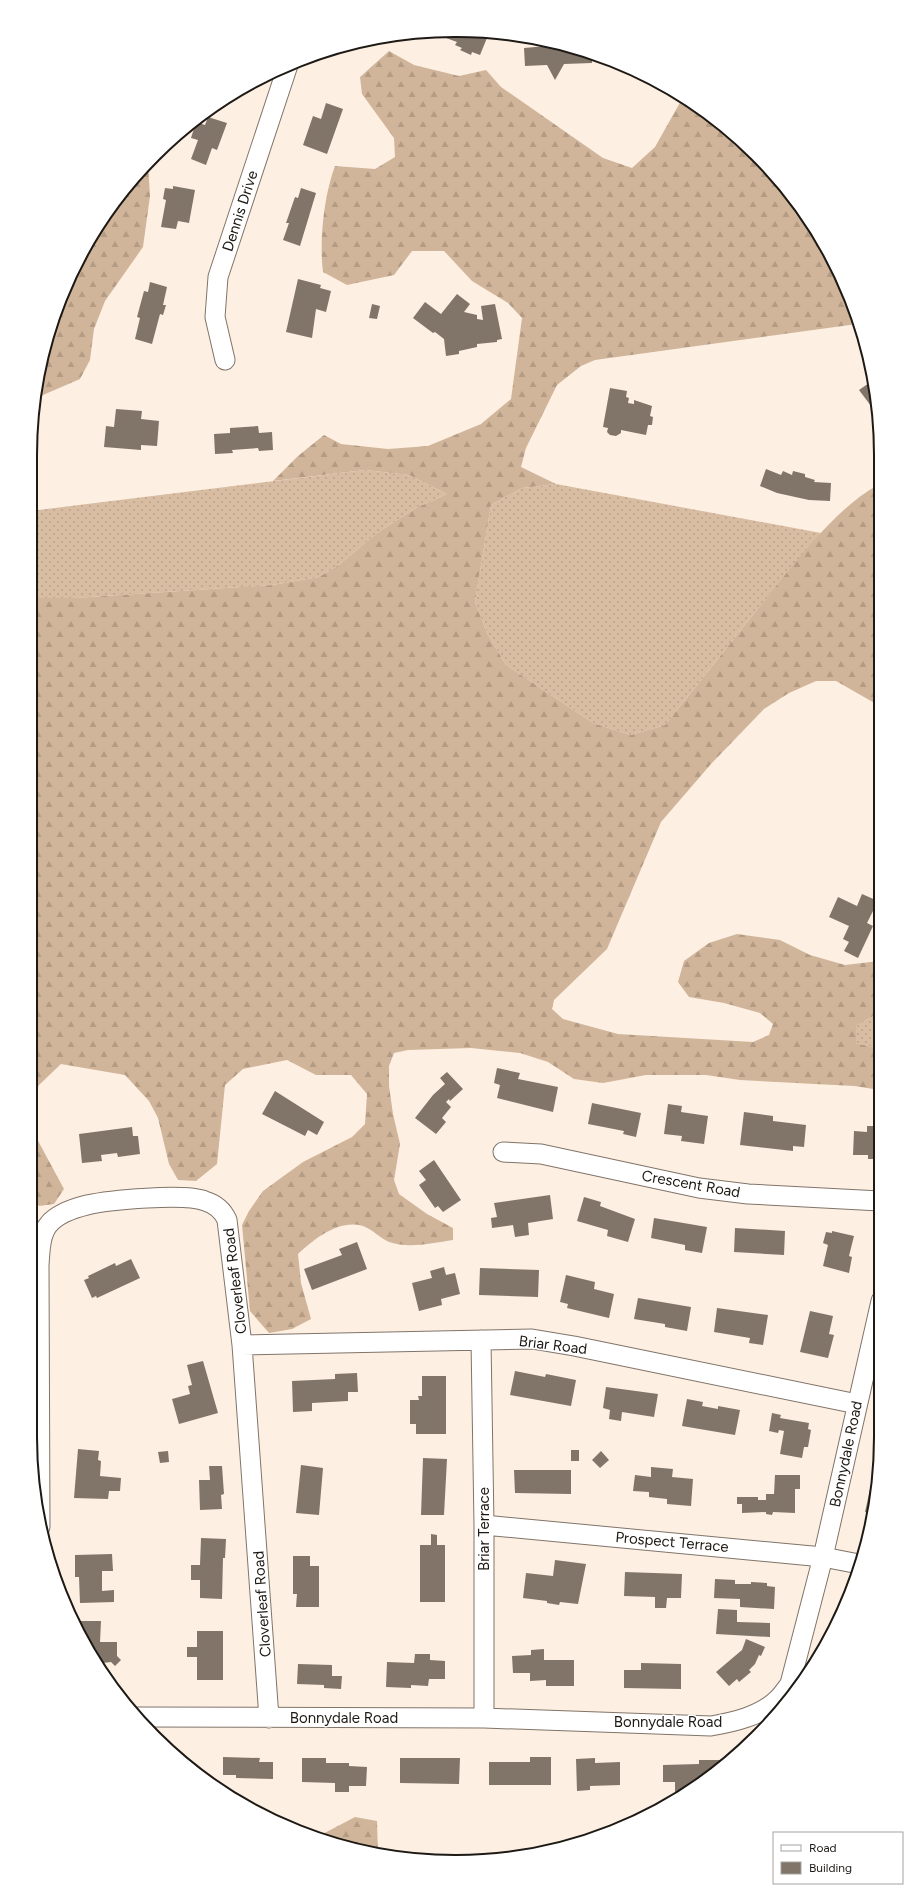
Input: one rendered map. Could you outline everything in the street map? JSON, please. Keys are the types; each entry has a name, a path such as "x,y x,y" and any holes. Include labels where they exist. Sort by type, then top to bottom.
{"street":[{"name":"Dennis Drive","path":"225,360 216,317 218,277 285,73"},
{"name":"Crescent Road","path":"503,1152 541,1154 699,1188 748,1194 874,1201"},
{"name":"Cloverleaf Road","path":"40,1480 39,1265 41,1246 48,1225 69,1212 102,1202 186,1197 205,1200 216,1206 225,1215 227,1220 242,1345 269,1718"},
{"name":"Bonnydale Road","path":"146,1717 484,1718 711,1726 732,1722 757,1712 778,1700 790,1684 824,1557 874,1328"},
{"name":"Briar Road","path":"242,1345 532,1339 574,1346 857,1404"},
{"name":"Briar Terrace","path":"481,1340 484,1525 484,1718"},
{"name":"Prospect Terrace","path":"484,1525 824,1557 854,1563"}],"shaded area":[{"path":"365,470 409,475 447,494 416,508 377,533 340,564 319,577 272,585 74,598 37,598 37,510"},
{"path":"556,484 821,533 756,611 665,725 631,735 593,723 506,665 487,633 475,602 491,505 522,488"},
{"path":"874,1016 874,1048 856,1043 856,1026"}],"green space":[{"path":"389,51 414,65 459,76 486,70 501,87 603,158 632,168 655,147 680,103 710,123 731,141 770,180 788,201 803,223 831,270 853,325 595,360 581,366 557,385 526,448 521,467 556,484 522,488 491,505 475,602 487,633 506,665 593,723 631,735 665,725 791,567 825,528 851,504 874,488 874,703 836,681 816,681 789,693 764,709 711,764 661,822 607,949 554,1000 552,1009 563,1019 618,1034 753,1042 769,1035 773,1024 760,1013 724,1003 689,997 678,982 684,961 709,943 737,934 780,940 810,955 845,965 874,962 874,1016 856,1026 856,1043 874,1048 874,1089 854,1086 740,1080 706,1075 646,1075 603,1083 574,1079 548,1062 520,1053 471,1048 408,1050 394,1053 389,1066 389,1086 393,1114 400,1144 394,1180 399,1194 427,1214 453,1228 453,1240 421,1245 397,1244 389,1242 366,1227 354,1225 345,1225 328,1232 312,1242 298,1254 301,1283 311,1319 292,1329 269,1333 250,1311 242,1225 249,1211 263,1191 303,1162 352,1137 365,1124 367,1094 351,1075 316,1075 287,1060 243,1069 225,1085 217,1164 196,1181 178,1180 169,1164 158,1118 149,1101 125,1075 61,1064 37,1089 37,598 74,598 272,585 319,577 340,564 377,533 416,508 447,494 409,475 365,470 273,481 298,456 324,435 341,444 388,449 428,446 481,424 511,399 522,318 508,303 472,281 444,251 412,251 394,275 347,285 323,272 323,218 328,190 335,166 375,169 395,157 394,138 362,94 360,77"},
{"path":"149,172 150,196 143,247 105,301 94,329 90,360 80,379 42,396 51,347 59,321 80,270 93,246 123,201"},
{"path":"37,1139 64,1189 54,1204 39,1206 37,1203"},
{"path":"355,1817 377,1821 378,1848 347,1841 323,1834"}],"building":[{"path":"446,38 487,38 480,55 472,52 471,55 460,50 462,48 455,45 457,42"},
{"path":"543,46 590,59 592,60 592,63 564,64 555,80 547,65 525,66 524,48"},
{"path":"326,103 343,109 327,154 303,145 313,116 321,119"},
{"path":"209,117 227,123 217,150 212,148 206,165 191,159 198,140 191,138 194,129 200,123 205,125"},
{"path":"173,186 195,190 189,223 178,221 176,229 161,227 166,200 163,199 165,188 173,189"},
{"path":"301,188 316,193 300,246 283,240 289,223 286,223 295,197 298,198"},
{"path":"298,279 321,285 320,288 331,291 326,312 316,309 312,338 286,332"},
{"path":"150,282 167,287 163,305 166,305 163,315 160,314 152,344 135,339 140,318 137,317 144,291 148,292"},
{"path":"457,294 470,304 464,312 477,315 477,319 483,320 481,306 495,304 502,339 497,340 497,342 477,344 477,347 459,351 459,354 446,356 444,339 435,332 433,333 413,318 425,302 441,314"},
{"path":"372,304 380,306 377,319 369,318"},
{"path":"867,384 870,405 859,390"},
{"path":"610,388 627,391 626,397 629,398 628,403 634,404 634,400 652,406 650,416 653,417 652,425 648,425 646,435 621,430 621,433 616,436 610,435 607,432 608,428 603,427"},
{"path":"116,409 142,411 141,419 159,421 157,446 141,445 141,450 104,447 106,426 114,427"},
{"path":"258,426 259,433 272,432 273,450 259,451 258,448 232,450 233,453 215,454 214,434 230,433 230,428"},
{"path":"766,469 781,475 783,471 792,475 793,471 805,474 805,477 815,480 814,482 831,483 830,501 809,500 777,493 760,486"},
{"path":"862,894 874,899 874,909 867,923 873,926 858,958 844,951 849,942 843,939 849,926 829,917 838,897 857,906"},
{"path":"497,1068 520,1073 518,1079 558,1087 553,1112 497,1098 500,1085 494,1083"},
{"path":"447,1072 463,1089 450,1101 449,1099 446,1102 451,1107 442,1118 446,1122 436,1134 415,1118 433,1095 445,1084 440,1078"},
{"path":"275,1091 324,1122 317,1135 308,1130 305,1136 262,1114"},
{"path":"592,1103 641,1113 636,1137 623,1134 624,1131 588,1124"},
{"path":"668,1104 682,1106 681,1112 708,1116 704,1144 681,1141 682,1136 664,1134"},
{"path":"744,1112 773,1116 773,1121 806,1125 804,1147 793,1146 793,1151 740,1145"},
{"path":"867,1126 874,1126 874,1159 868,1159 868,1155 853,1155 854,1131 867,1132"},
{"path":"132,1127 133,1136 138,1136 140,1154 118,1157 117,1153 101,1155 102,1161 82,1163 79,1134"},
{"path":"434,1160 461,1200 443,1212 438,1206 435,1208 419,1185 426,1180 419,1171"},
{"path":"550,1195 553,1219 528,1223 529,1235 515,1237 513,1225 492,1228 491,1218 497,1217 494,1203"},
{"path":"584,1197 601,1202 600,1206 635,1219 628,1242 607,1236 608,1230 577,1221"},
{"path":"654,1218 707,1227 702,1253 685,1250 685,1245 651,1238"},
{"path":"735,1228 785,1231 784,1255 734,1252"},
{"path":"832,1231 854,1236 849,1256 852,1257 849,1273 823,1266 828,1245 823,1243 826,1232 832,1233"},
{"path":"357,1242 367,1269 312,1290 304,1269 342,1255 339,1249"},
{"path":"131,1259 140,1278 97,1298 96,1296 92,1298 84,1280 89,1278 88,1276 115,1263 116,1266"},
{"path":"444,1267 446,1275 455,1273 460,1294 441,1299 442,1305 419,1311 412,1283 432,1278 430,1271"},
{"path":"480,1268 539,1270 538,1297 479,1295"},
{"path":"566,1275 595,1282 594,1289 614,1294 609,1318 567,1308 568,1304 560,1302"},
{"path":"638,1298 691,1307 687,1331 665,1327 665,1324 634,1319"},
{"path":"717,1308 768,1315 763,1345 749,1343 750,1338 714,1332"},
{"path":"810,1311 833,1316 829,1334 834,1335 828,1358 800,1352"},
{"path":"203,1361 218,1413 179,1424 172,1399 190,1394 188,1386 192,1385 187,1365"},
{"path":"515,1371 545,1377 546,1374 576,1380 571,1406 510,1395"},
{"path":"357,1373 358,1392 348,1392 348,1401 312,1403 312,1411 293,1412 292,1381 335,1379 335,1374"},
{"path":"422,1376 446,1376 446,1434 416,1434 416,1424 410,1424 410,1400 419,1400 418,1396 422,1396"},
{"path":"606,1387 658,1394 654,1417 622,1412 621,1421 609,1419 610,1410 603,1408"},
{"path":"687,1399 703,1402 702,1406 718,1409 718,1406 740,1410 735,1435 682,1426"},
{"path":"772,1413 781,1415 780,1418 809,1423 808,1429 811,1430 808,1447 804,1447 802,1458 780,1454 784,1431 779,1430 778,1433 769,1431"},
{"path":"78,1449 99,1451 98,1460 101,1461 100,1476 121,1478 120,1491 109,1491 108,1499 74,1498"},
{"path":"571,1450 579,1450 579,1461 571,1461"},
{"path":"168,1451 169,1462 160,1463 158,1452"},
{"path":"601,1451 609,1460 600,1468 592,1460"},
{"path":"423,1458 447,1459 444,1515 421,1515"},
{"path":"301,1465 323,1468 319,1515 296,1513"},
{"path":"209,1466 222,1466 224,1494 221,1495 222,1509 200,1510 199,1480 210,1480"},
{"path":"651,1467 673,1469 672,1477 693,1479 691,1506 667,1504 667,1499 649,1497 649,1492 633,1491 635,1475 651,1477"},
{"path":"514,1470 571,1470 571,1494 515,1493"},
{"path":"775,1475 800,1475 800,1489 795,1489 795,1513 773,1512 772,1515 766,1514 766,1512 742,1513 742,1504 737,1504 737,1497 758,1497 758,1500 766,1500 766,1494 774,1494"},
{"path":"870,1487 867,1512 865,1512"},
{"path":"431,1534 437,1535 437,1545 445,1545 445,1602 420,1602 420,1545 431,1545"},
{"path":"201,1538 226,1539 225,1558 223,1558 222,1599 200,1598 200,1580 191,1580 191,1565 200,1565"},
{"path":"112,1554 113,1571 102,1571 102,1591 114,1590 114,1602 80,1603 79,1577 75,1577 75,1555"},
{"path":"293,1556 310,1556 310,1566 319,1566 319,1607 296,1607 297,1594 293,1594"},
{"path":"555,1560 586,1564 578,1604 560,1602 559,1605 547,1603 547,1601 523,1598 526,1573 553,1576"},
{"path":"625,1572 682,1574 681,1598 667,1598 666,1608 655,1608 655,1597 624,1596"},
{"path":"715,1579 735,1580 735,1584 751,1584 751,1582 767,1583 767,1586 775,1587 774,1609 740,1607 740,1599 714,1598"},
{"path":"718,1609 737,1610 737,1622 770,1623 770,1637 716,1634"},
{"path":"81,1621 101,1621 100,1642 117,1642 117,1656 121,1660 115,1666 111,1662 104,1663 81,1624"},
{"path":"197,1631 223,1631 223,1680 197,1680 197,1657 187,1657 187,1647 197,1647"},
{"path":"746,1639 765,1647 761,1656 759,1655 755,1664 749,1670 751,1672 739,1682 737,1679 729,1686 716,1672 742,1650"},
{"path":"544,1649 544,1660 574,1660 574,1686 546,1686 546,1680 530,1681 530,1673 513,1673 512,1656 531,1655 531,1650"},
{"path":"415,1654 430,1654 430,1660 445,1661 445,1679 429,1679 428,1686 411,1685 411,1688 386,1687 387,1662 414,1663"},
{"path":"641,1663 681,1664 681,1689 624,1688 624,1670 641,1670"},
{"path":"298,1664 332,1665 332,1676 342,1676 341,1689 324,1688 324,1685 297,1684"},
{"path":"223,1757 260,1758 259,1762 273,1762 273,1779 236,1778 236,1775 223,1775"},
{"path":"530,1757 551,1757 551,1785 489,1785 489,1762 530,1762"},
{"path":"302,1758 326,1758 326,1763 349,1763 349,1766 367,1767 366,1786 349,1786 349,1792 335,1792 335,1783 302,1782"},
{"path":"400,1758 460,1758 459,1784 400,1783"},
{"path":"595,1758 595,1763 620,1762 620,1785 590,1786 590,1790 577,1791 576,1759"},
{"path":"699,1760 720,1760 710,1769 675,1792 675,1782 663,1782 663,1765 699,1764"}]}
